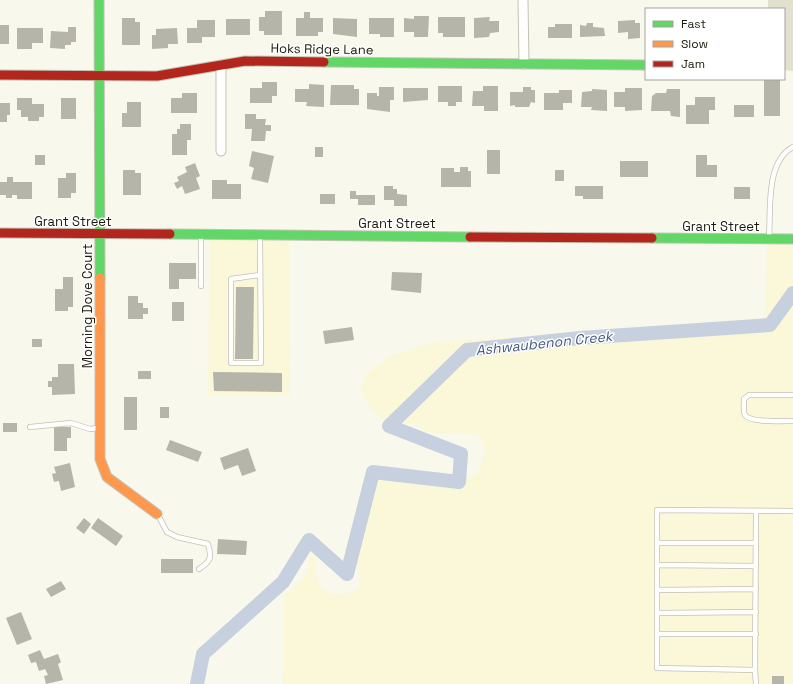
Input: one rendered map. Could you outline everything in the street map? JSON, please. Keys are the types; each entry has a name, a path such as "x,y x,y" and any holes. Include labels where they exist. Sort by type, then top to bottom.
{"street":[{"name":"Morning Dove Court","path":"99,0 100,458 107,476 157,514"},
{"path":"523,0 524,64"},
{"name":"Hoks Ridge Lane","path":"0,75 157,76 177,74 245,61 645,65"},
{"path":"221,65 221,151"},
{"name":"Grant Street","path":"0,233 793,239"}],"lane":[{"path":"769,239 774,171 780,159 793,147"},
{"path":"201,235 201,286"},
{"path":"260,235 261,363 231,363 231,279 260,275"},
{"path":"793,394 748,395 744,400 744,414 747,417 754,420 793,421"},
{"path":"30,427 71,423 90,428 100,428"},
{"path":"755,670 657,668 657,510 756,512 793,511"},
{"path":"756,512 756,684"},
{"path":"157,514 167,532 177,537 208,544 211,554 208,564 199,569"},
{"path":"657,543 756,543"},
{"path":"657,565 756,566"},
{"path":"657,590 756,589"},
{"path":"657,613 756,612"},
{"path":"657,634 756,634"}],"shaded area":[{"path":"210,239 289,240 290,396 208,395"},
{"path":"767,244 793,245 793,684 283,684 284,594 292,590 307,572 311,550 314,550 316,554 317,579 322,588 332,594 343,594 353,592 360,586 359,573 355,563 355,552 372,484 376,475 380,473 404,479 436,482 463,480 472,477 479,472 482,464 485,448 479,436 471,433 440,434 427,432 412,424 384,421 376,414 364,399 361,384 364,378 375,367 389,356 439,341 519,337 631,340 734,332 765,334"}],"green space":[{"path":"768,0 793,0 793,71 785,70 785,8 768,8"}],"building":[{"path":"265,11 282,11 282,35 264,35 264,31 259,31 259,17 265,17"},
{"path":"304,12 310,12 310,18 323,18 323,32 318,32 318,36 296,36 296,18 304,18"},
{"path":"414,16 429,16 428,37 414,37 414,32 404,32 404,18 414,19"},
{"path":"438,17 465,17 465,37 443,37 443,33 438,33"},
{"path":"490,17 489,21 499,21 499,32 490,33 489,37 474,38 474,18"},
{"path":"122,18 135,18 135,22 140,22 140,45 122,45"},
{"path":"333,18 357,19 357,37 333,34"},
{"path":"369,18 394,18 394,37 380,37 380,34 369,34"},
{"path":"226,19 250,19 250,35 226,35"},
{"path":"197,20 215,20 215,37 202,37 202,43 187,43 187,28 197,28"},
{"path":"635,20 635,23 640,23 640,38 628,39 628,32 618,33 618,21"},
{"path":"587,23 593,23 593,27 604,28 605,36 580,37 580,25 586,26"},
{"path":"555,24 572,24 572,38 548,38 548,27 555,27"},
{"path":"0,25 9,25 9,44 0,44"},
{"path":"68,27 76,27 76,42 71,42 71,45 65,45 65,49 50,48 51,31 68,32"},
{"path":"17,28 43,28 43,43 32,43 32,49 17,49"},
{"path":"177,28 178,44 168,44 168,48 152,49 152,35 156,35 156,29"},
{"path":"764,80 780,80 780,116 764,116"},
{"path":"262,82 277,82 277,96 272,96 272,103 250,103 250,88 262,88"},
{"path":"309,84 324,85 324,107 306,106 307,102 295,102 295,89 309,89"},
{"path":"331,85 354,85 354,89 359,89 359,105 330,105"},
{"path":"438,86 462,86 462,102 456,102 456,106 448,106 448,102 438,102"},
{"path":"483,86 498,86 498,111 484,111 484,106 472,106 473,91 483,91"},
{"path":"379,87 394,87 394,100 390,100 390,112 367,109 367,93 377,93 377,96 379,96"},
{"path":"523,87 531,87 531,90 535,90 535,103 531,102 529,107 515,107 515,105 510,106 510,92 523,92"},
{"path":"403,88 428,88 428,100 403,102"},
{"path":"625,88 642,88 642,110 625,111 625,107 614,107 614,92 625,92"},
{"path":"592,89 607,90 607,111 591,110 592,107 581,107 582,92 592,91"},
{"path":"667,89 680,89 680,117 671,116 670,111 651,111 652,96 656,93 666,93"},
{"path":"559,90 572,90 572,103 563,103 563,110 544,110 544,93 559,93"},
{"path":"182,93 197,93 197,113 171,113 171,98 182,98"},
{"path":"695,97 715,97 715,110 709,110 709,124 686,124 686,105 695,105"},
{"path":"17,98 32,98 32,104 44,104 44,117 39,117 39,121 28,121 28,117 21,117 21,110 17,110"},
{"path":"61,98 76,98 76,119 61,119"},
{"path":"127,102 141,102 141,127 122,127 122,113 127,113"},
{"path":"0,103 10,103 10,115 7,115 7,122 0,122"},
{"path":"734,105 754,105 754,117 734,117"},
{"path":"245,114 256,114 256,119 266,119 265,125 271,125 271,131 266,131 265,141 251,141 252,129 245,129"},
{"path":"180,124 191,124 191,140 187,140 187,155 172,155 172,134 177,134 177,129 180,129"},
{"path":"315,147 323,147 323,157 315,157"},
{"path":"487,150 500,150 500,174 487,174"},
{"path":"252,151 274,156 268,183 251,179 254,168 249,166"},
{"path":"35,155 45,155 45,165 35,165"},
{"path":"696,155 707,155 707,165 717,165 717,177 696,177"},
{"path":"620,161 648,161 648,177 620,177"},
{"path":"195,163 200,176 196,178 200,189 185,194 182,186 177,189 174,183 179,181 177,177 187,172 185,167"},
{"path":"460,167 468,167 468,171 471,171 471,187 441,187 441,168 454,168 454,172 460,172"},
{"path":"123,170 135,170 135,173 141,173 141,195 123,195"},
{"path":"555,170 564,170 564,181 555,181"},
{"path":"66,173 76,173 76,193 71,193 71,198 58,198 58,178 66,178"},
{"path":"7,177 13,177 13,182 32,182 32,199 17,199 17,195 12,195 12,198 6,198 6,195 0,195 0,182 7,182"},
{"path":"212,180 227,180 227,184 241,184 241,199 212,199"},
{"path":"384,186 393,186 393,189 397,189 397,194 407,195 407,206 394,206 394,200 384,200"},
{"path":"575,186 603,186 603,199 583,199 583,196 575,196"},
{"path":"734,187 750,187 750,199 734,199"},
{"path":"350,191 356,191 356,195 375,195 375,205 358,205 358,199 350,199"},
{"path":"320,194 335,194 335,204 320,204"},
{"path":"169,263 196,263 196,279 179,279 179,289 169,289"},
{"path":"392,272 422,273 421,293 391,290"},
{"path":"63,277 73,277 73,307 68,307 68,311 55,311 55,289 63,289"},
{"path":"236,287 254,287 253,359 235,359"},
{"path":"128,296 138,296 138,303 143,303 143,308 148,308 148,314 143,314 143,319 128,319"},
{"path":"172,302 184,302 184,321 172,321"},
{"path":"352,327 354,340 325,344 323,331"},
{"path":"32,339 42,339 42,347 32,347"},
{"path":"58,364 74,364 75,394 52,395 52,387 48,387 48,381 52,381 52,377 58,377"},
{"path":"138,371 151,371 151,379 138,379"},
{"path":"213,372 282,373 282,392 214,391"},
{"path":"124,397 137,397 137,430 124,430"},
{"path":"160,407 169,407 169,418 160,418"},
{"path":"3,423 17,423 17,432 3,432"},
{"path":"54,427 71,427 71,438 67,438 67,451 54,451"},
{"path":"170,440 202,452 198,462 166,450"},
{"path":"248,448 256,471 242,476 238,465 224,470 220,458"},
{"path":"70,463 75,487 61,491 59,481 54,482 52,474 56,473 54,467"},
{"path":"84,518 91,524 84,534 76,528"},
{"path":"98,518 123,536 116,546 91,528"},
{"path":"218,539 247,541 246,555 217,554"},
{"path":"161,559 193,559 193,573 161,573"},
{"path":"61,581 66,589 51,597 46,589"},
{"path":"21,612 32,639 17,645 6,618"},
{"path":"40,650 44,659 58,654 61,662 58,664 63,680 46,684 44,676 48,675 45,669 39,671 36,662 31,663 28,655"},
{"path":"772,676 784,676 784,684 772,684"}],"waterway":[{"name":"Ashwaubenon Creek","path":"197,684 203,654 283,582 309,540 347,574 373,472 459,482 461,454 389,426 467,350 580,338 770,325 793,293"}],"traffic: fast":[{"path":"99,0 100,278"},
{"path":"324,62 645,65"},
{"path":"170,234 470,237"},
{"path":"652,238 793,239"}],"traffic: slow":[{"path":"100,278 100,459 107,477 157,514"}],"traffic: jam":[{"path":"0,75 157,76 245,61 324,62"},
{"path":"0,233 170,234"},
{"path":"470,237 652,238"}]}
